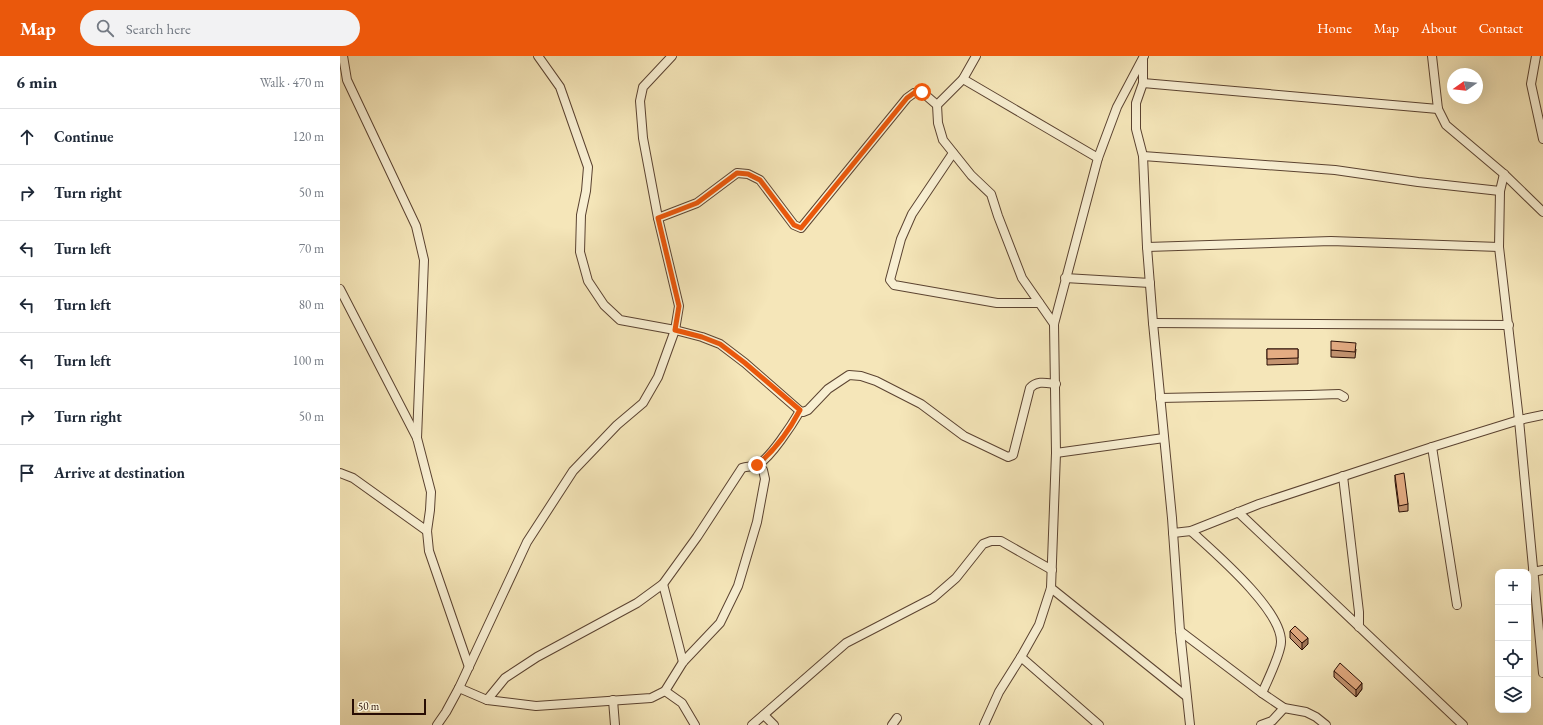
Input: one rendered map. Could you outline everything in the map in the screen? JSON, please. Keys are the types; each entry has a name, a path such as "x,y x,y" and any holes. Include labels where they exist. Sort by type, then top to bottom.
{"street":[{"path":"343,56 347,80 416,226 424,260 417,438"},
{"path":"538,56 560,87 588,167 586,191 581,216 580,252 588,281 604,305 620,320 675,330 702,337 720,344 803,412 808,410 828,389 849,375 861,376 876,381 921,404 964,436 1008,457 1012,455 1030,388 1039,382 1056,384"},
{"path":"437,725 459,688 527,542 573,471 617,424 643,403 658,377 675,330 679,306 658,218 644,138 640,101 643,87 672,56"},
{"path":"976,56 963,79 938,105 938,122 943,140 971,175 991,194 1022,278 1054,324"},
{"path":"1432,56 1438,109 1446,126 1504,174 1543,212"},
{"path":"1536,56 1531,84 1543,139"},
{"path":"1143,57 1143,82 1136,103 1136,129 1143,156 1147,247 1153,323 1173,533 1180,631 1190,725"},
{"path":"984,725 999,692 1039,625 1051,588 1056,453 1054,324 1098,158 1117,107 1143,57"},
{"path":"963,79 1098,158"},
{"path":"1143,82 1438,109"},
{"path":"658,218 697,203 737,173 748,174 760,180 794,225 801,228 907,98 914,93 922,92 938,105"},
{"path":"953,153 912,214 901,239 890,280 894,284 996,303 1039,303"},
{"path":"1143,156 1335,170 1418,182 1500,191"},
{"path":"1504,174 1500,191 1499,248 1519,420 1543,673"},
{"path":"1147,247 1331,241 1499,248"},
{"path":"1065,278 1150,283"},
{"path":"340,289 417,438 431,492 427,531 429,551 469,667"},
{"path":"1153,323 1508,325"},
{"path":"1160,398 1309,396 1339,394 1344,397"},
{"path":"757,465 770,454 793,424 800,410"},
{"path":"1173,533 1192,531 1259,504 1343,476 1519,420 1543,415"},
{"path":"1056,453 1164,438"},
{"path":"1432,447 1457,605"},
{"path":"459,688 487,700 536,706 651,698 665,691 683,662 720,623 738,586 757,522 765,479 763,470 757,465 748,465 742,468 697,537 663,584 637,602 537,657 505,678 487,700"},
{"path":"340,474 353,478 427,531"},
{"path":"1343,476 1359,612 1359,627"},
{"path":"1238,512 1463,725"},
{"path":"1192,531 1258,596 1277,624 1281,634 1281,644 1262,694"},
{"path":"752,725 846,643 933,598 956,578 983,544 991,541 1001,541 1052,570"},
{"path":"1534,572 1543,570"},
{"path":"663,584 683,662"},
{"path":"1051,588 1186,696"},
{"path":"1180,631 1262,694 1284,708 1306,712 1316,717 1326,725"},
{"path":"1021,657 1099,725"},
{"path":"665,691 682,702 695,725"},
{"path":"613,700 615,725"},
{"path":"1261,725 1272,721 1284,708"},
{"path":"764,715 774,725"}],"building":[{"path":"1331,341 1356,343 1355,352 1331,350"},
{"path":"1267,349 1298,349 1298,358 1267,359"},
{"path":"1404,473 1408,504 1399,506 1395,475"},
{"path":"1295,626 1308,638 1302,643 1290,631"},
{"path":"1340,663 1362,683 1356,690 1334,671"}],"route":[{"path":"757,465 770,454 793,424 800,410 745,363 720,344 702,337 675,330 679,306 658,218 697,203 737,173 748,174 760,180 794,225 801,228 907,98 914,93 922,92"}]}
